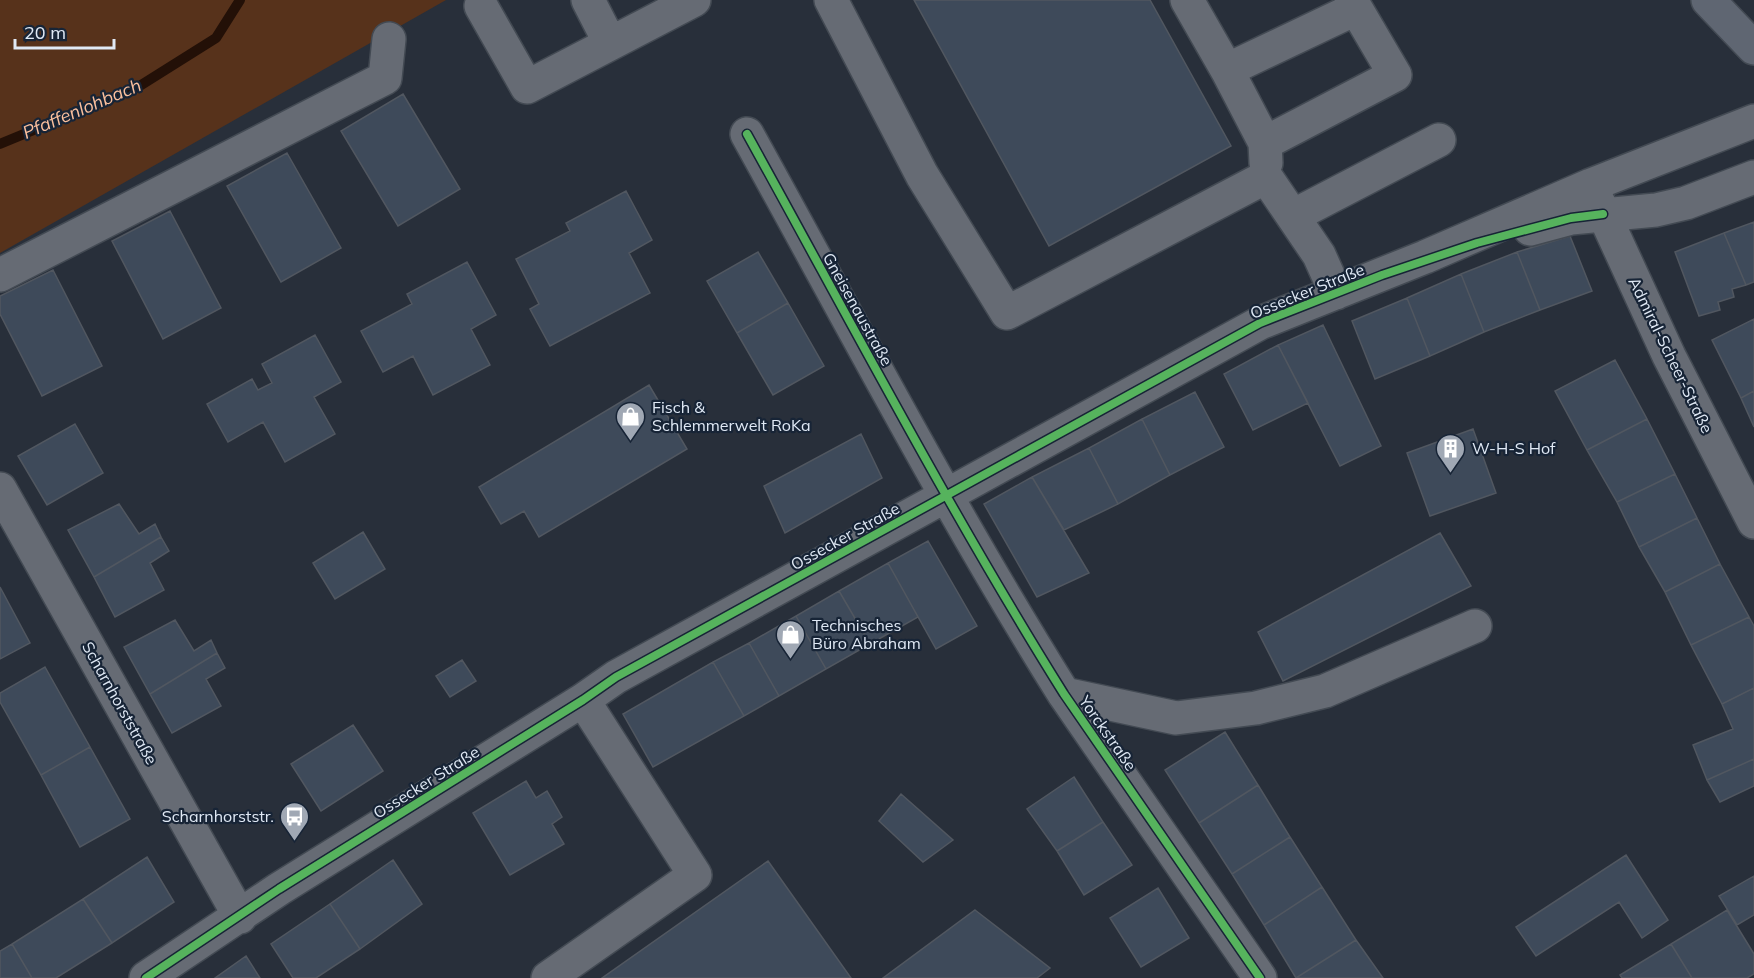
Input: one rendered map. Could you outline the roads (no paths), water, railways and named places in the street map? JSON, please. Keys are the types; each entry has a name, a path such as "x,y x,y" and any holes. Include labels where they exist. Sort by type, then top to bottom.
{"main road":[{"path":"1708,0 1754,48"}],"street":[{"path":"588,0 610,43"},
{"path":"481,6 527,87 694,0"},
{"path":"831,0 922,175 1007,313 1266,177"},
{"path":"1187,0 1265,143 1266,177 1319,255 1336,293"},
{"path":"1227,70 1353,4 1395,75 1265,143"},
{"path":"0,275 385,78 389,39"},
{"name":"Ossecker Straße","path":"146,978 279,889 583,700 616,677 1260,323 1382,274 1477,243 1570,218 1597,200 1754,121"},
{"name":"Gneisenaustraße","path":"747,134 946,496"},
{"path":"1293,216 1439,140"},
{"name":"Ossecker Straße","path":"1597,200 1625,213 1666,208 1686,203 1754,177"},
{"name":"Admiral-Scheer-Straße","path":"1597,200 1669,356 1754,522"},
{"name":"Scharnhorststraße","path":"0,489 240,917"},
{"name":"Yorckstraße","path":"946,496 1064,694 1260,978"},
{"path":"1064,694 1176,718 1256,708 1325,691 1475,626"},
{"path":"548,978 695,875 583,700"}],"waterway":[{"name":"Pfaffenlohbach","path":"0,144 138,87 216,38 240,0"}],"place":[{"name":"Fisch & Schlemmerwelt RoKa","path":"631,442"},
{"name":"W-H-S Hof","path":"1451,474"},
{"name":"Technisches Büro Abraham","path":"791,660"},
{"name":"Scharnhorststr.","path":"295,842"}]}
